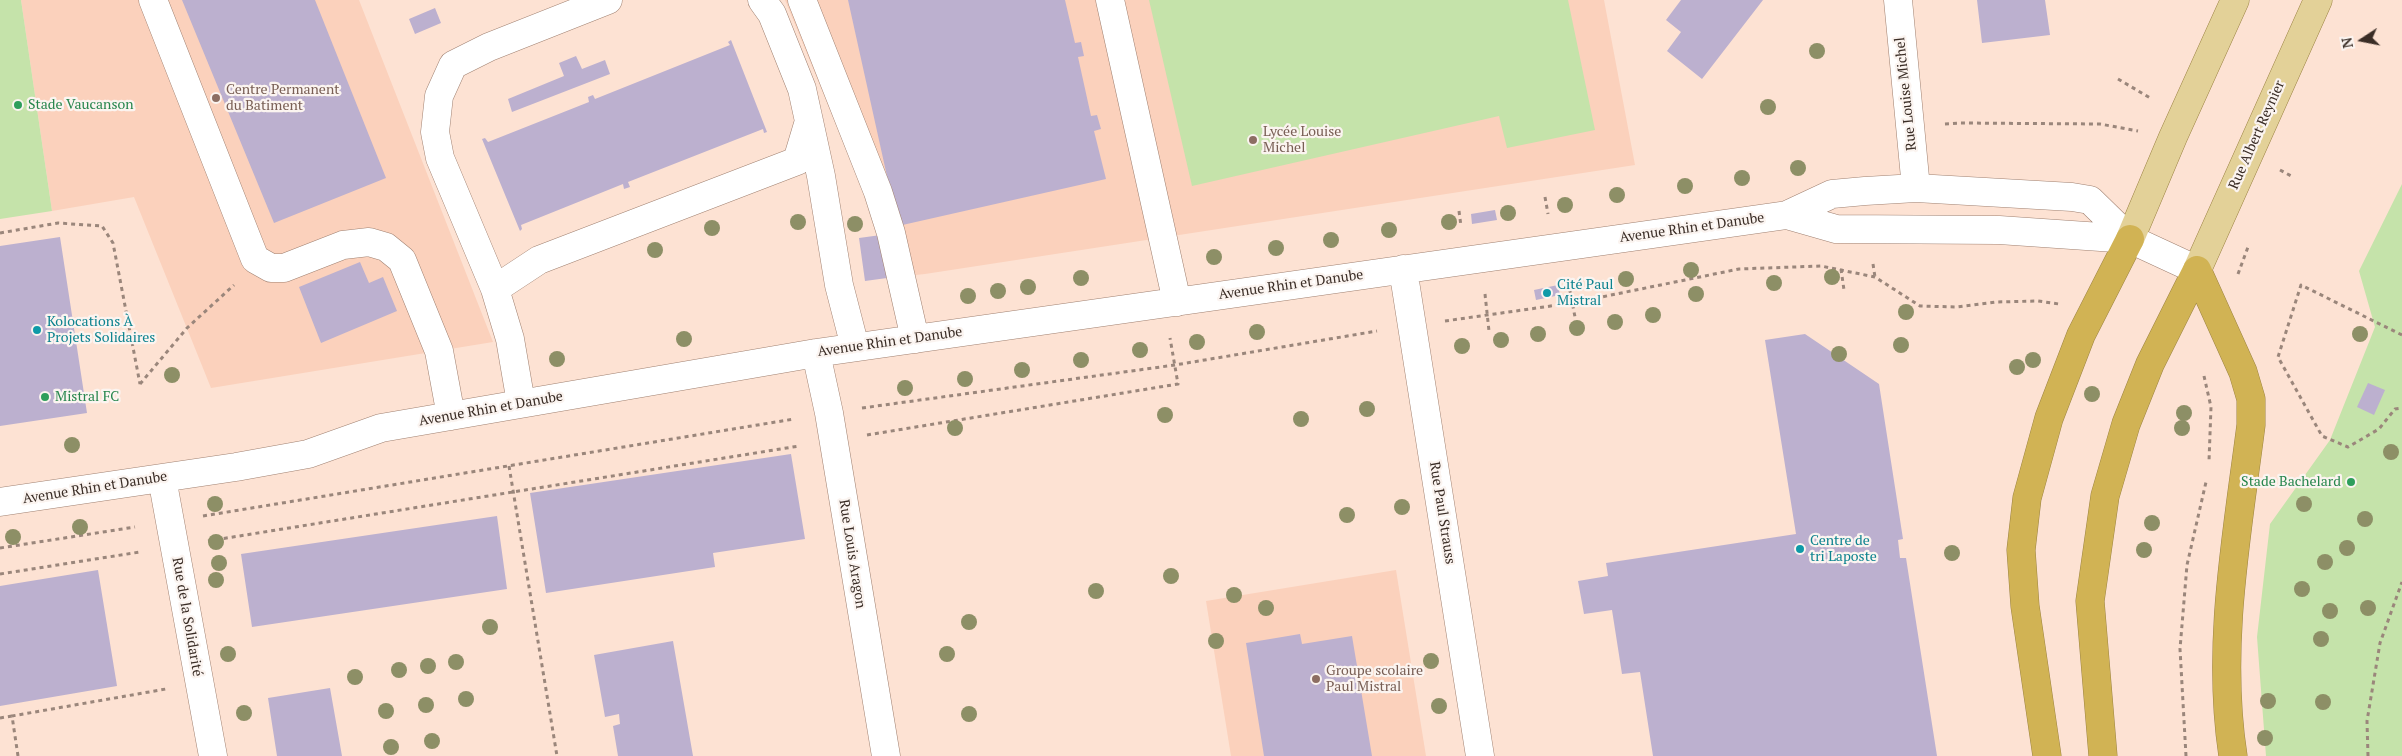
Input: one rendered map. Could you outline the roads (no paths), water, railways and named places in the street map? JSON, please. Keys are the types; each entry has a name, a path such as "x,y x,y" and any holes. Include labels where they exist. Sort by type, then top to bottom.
{"highway":[{"path":"2047,756 2025,606 2021,550 2027,498 2049,418 2081,334 2130,240"},
{"path":"2197,270 2236,355 2251,399 2251,426 2227,620 2227,715 2233,756"},
{"path":"2103,756 2090,601 2105,496 2126,424 2150,364 2197,270"}],"main road":[{"path":"2130,240 2173,137 2235,0"},
{"name":"Rue Albert Reynier","path":"2197,270 2318,0"}],"street":[{"path":"154,0 255,259 271,268 284,268 343,245 369,242 386,247 402,260 439,351 451,416"},
{"path":"521,403 510,339 495,289 440,158 435,132 439,96 453,65 489,47 608,0"},
{"path":"762,0 772,14 799,81 821,176 839,285 855,347"},
{"path":"802,0 891,232 915,339"},
{"path":"1110,0 1176,302"},
{"name":"Rue Louise Michel","path":"1898,0 1916,188"},
{"path":"495,289 539,260 797,161 809,121"},
{"name":"Avenue Rhin et Danube","path":"0,502 308,454 380,428 816,353 1787,215 1832,194 1916,188 2090,200 2130,240"},
{"name":"Avenue Rhin et Danube","path":"1787,215 1836,229 1999,230 2130,240"},
{"path":"2130,240 2197,270"},
{"name":"Rue Paul Strauss","path":"1404,269 1480,756"},
{"name":"Rue Louis Aragon","path":"816,353 834,440 886,756"},
{"name":"Rue de la Solidarité","path":"162,478 213,756"}],"place":[{"name":"Centre Permanent du Batiment","path":"216,98"},
{"name":"Stade Vaucanson","path":"18,105"},
{"name":"Lycée Louise Michel","path":"1253,140"},
{"name":"Cité Paul Mistral","path":"1547,293"},
{"name":"Kolocations À Projets Solidaires","path":"37,330"},
{"name":"Mistral FC","path":"45,397"},
{"name":"Stade Bachelard","path":"2351,482"},
{"name":"Centre de tri Laposte","path":"1800,549"},
{"name":"Groupe scolaire Paul Mistral","path":"1316,679"}]}
